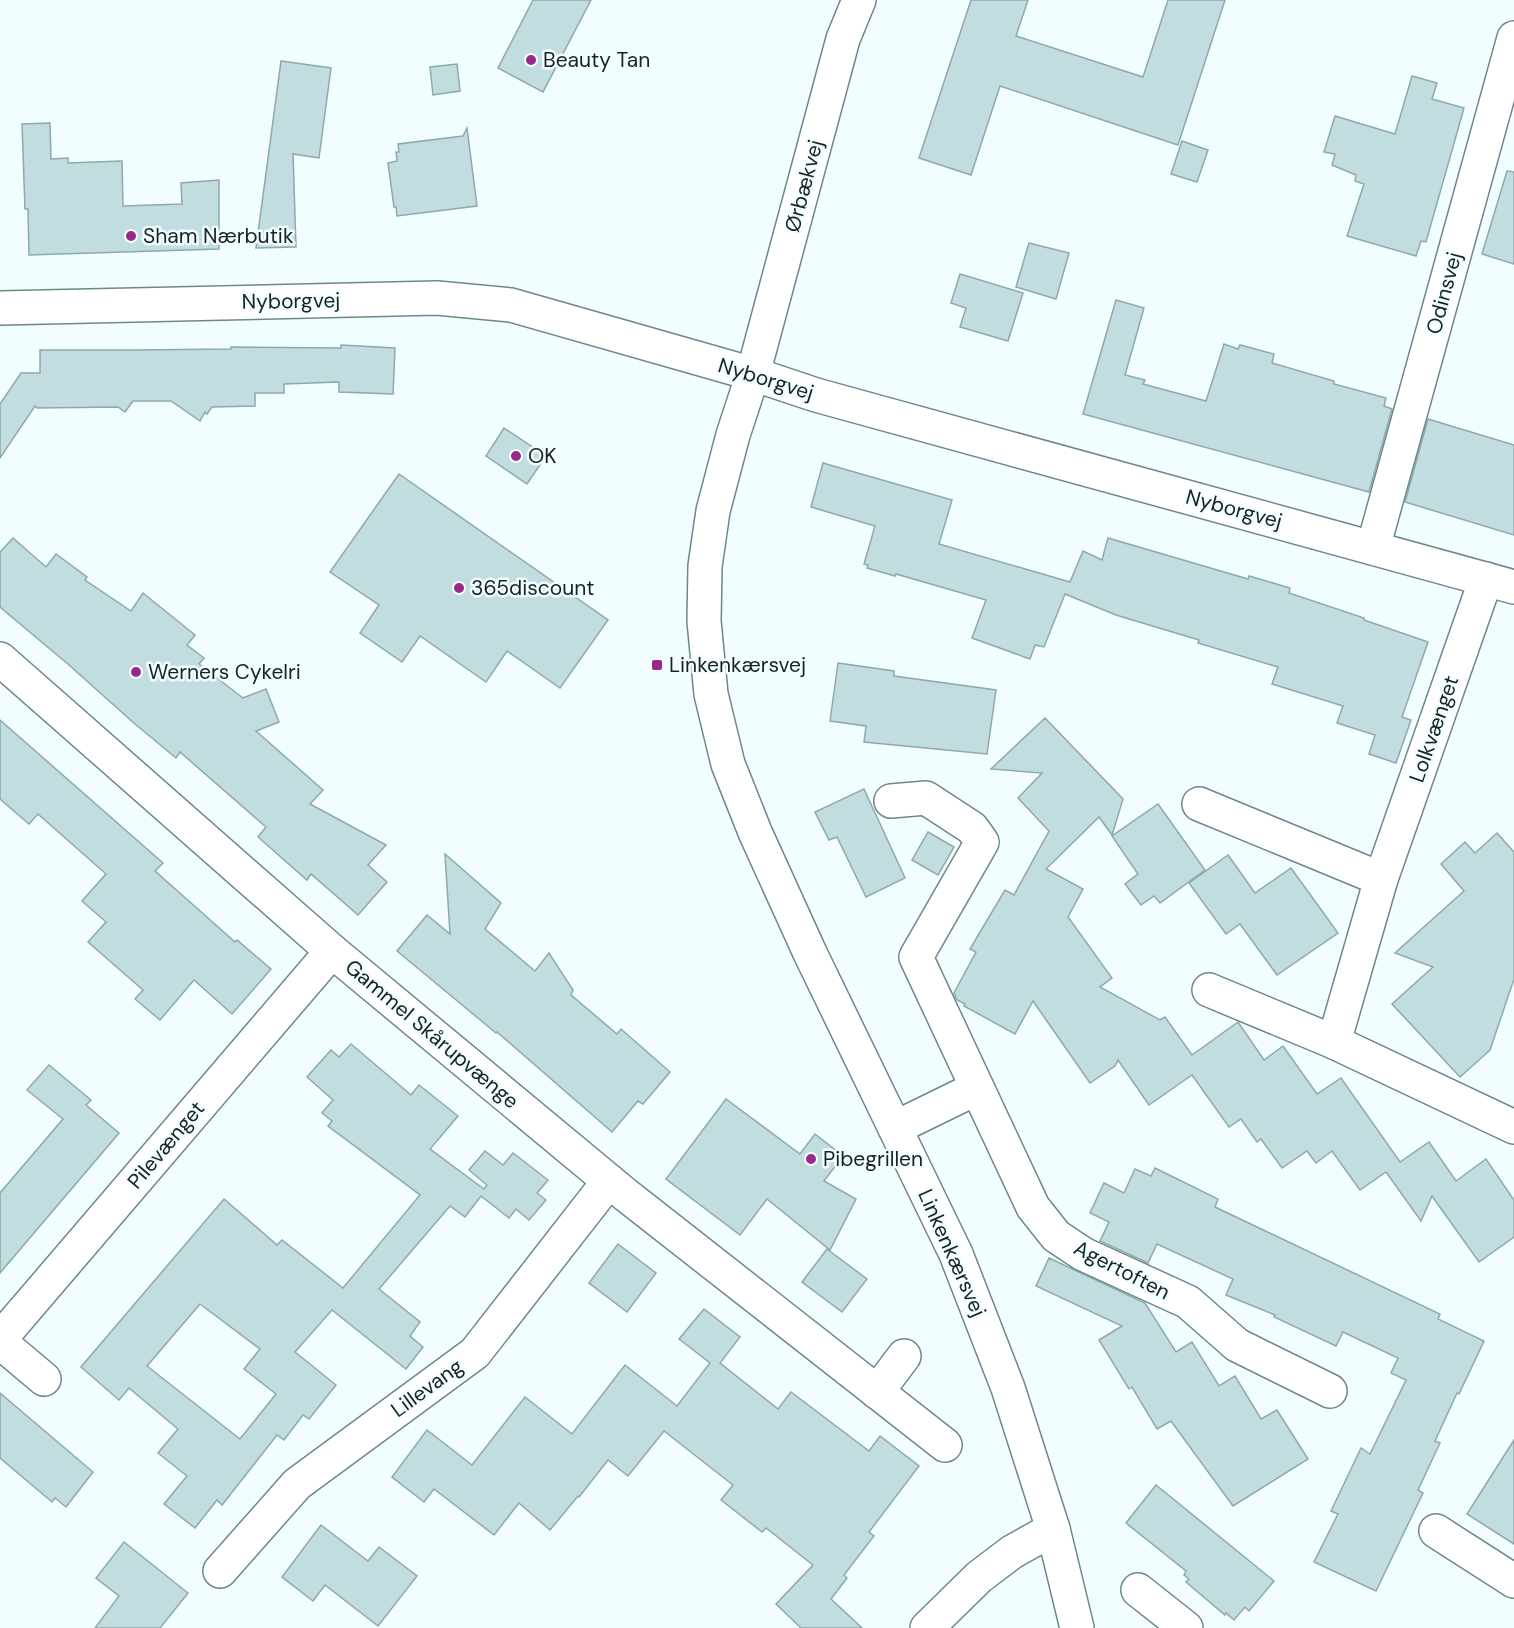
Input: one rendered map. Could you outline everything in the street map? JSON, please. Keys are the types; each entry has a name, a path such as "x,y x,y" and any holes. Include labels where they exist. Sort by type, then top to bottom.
{"street":[{"name":"Ørbækvej","path":"753,374 843,39 859,0"},
{"name":"Odinsvej","path":"1374,548 1503,119 1514,38"},
{"name":"Nyborgvej","path":"0,308 437,298 511,305 753,374 816,395 1500,583"},
{"name":"Linkenkærsvej","path":"753,374 715,501 705,566 704,621 711,693 728,764 755,832 810,953 956,1254 1008,1388 1053,1529 1077,1628"},
{"name":"Lolkvænget","path":"1334,1042 1382,879 1500,583"},
{"name":"Gammel Skårupvænge","path":"0,659 332,951 609,1180 945,1445"},
{"name":"Agertoften","path":"891,801 926,798 972,828 982,842 916,957 1033,1207 1056,1236 1083,1254 1188,1302 1237,1345 1330,1391"},
{"path":"1199,804 1382,879"},
{"name":"Pilevænget","path":"44,1379 0,1341 332,951"},
{"path":"1209,990 1334,1042 1514,1127"},
{"path":"895,1128 977,1088"},
{"name":"Lillevang","path":"220,1570 297,1484 475,1353 609,1180"},
{"path":"877,1392 904,1356"},
{"path":"927,1628 979,1577 1012,1552 1053,1529"},
{"path":"1436,1531 1514,1581"},
{"path":"1138,1590 1186,1628"}],"building":[{"path":"533,0 591,0 543,92 498,68"},
{"path":"971,0 1028,0 1016,36 1143,77 1168,0 1225,0 1178,145 1000,86 971,175 919,158"},
{"path":"281,61 331,68 319,158 293,154 296,247 256,248"},
{"path":"457,64 460,91 433,95 430,67"},
{"path":"1412,76 1437,83 1432,99 1464,108 1426,242 1421,241 1416,256 1347,236 1364,184 1355,181 1356,175 1332,165 1335,154 1324,152 1335,116 1395,134"},
{"path":"50,123 51,159 68,158 68,163 122,161 123,206 182,204 181,183 219,180 219,249 29,255 22,124"},
{"path":"467,128 477,206 397,216 388,163 397,161 398,144 463,136"},
{"path":"1182,141 1208,150 1197,182 1171,174"},
{"path":"1507,171 1514,172 1514,264 1482,254"},
{"path":"1029,243 1069,253 1056,299 1016,287"},
{"path":"960,274 1023,293 1008,341 960,327 966,308 951,303"},
{"path":"1116,300 1144,308 1125,375 1145,380 1143,384 1206,401 1224,344 1238,349 1240,345 1274,354 1272,363 1334,381 1334,384 1386,398 1384,406 1392,409 1369,492 1083,414"},
{"path":"341,345 395,348 393,394 339,392 339,382 284,384 284,393 255,393 255,406 212,407 207,414 205,412 200,421 171,401 133,401 125,412 118,407 37,408 35,406 0,458 0,404 21,373 40,373 40,350 341,348"},
{"path":"1428,419 1514,445 1514,535 1405,502"},
{"name":"OK","path":"504,428 546,456 527,484 486,456"},
{"path":"823,463 952,500 939,544 1070,582 1083,551 1102,560 1108,538 1248,579 1249,576 1290,588 1289,593 1428,642 1402,717 1411,720 1396,763 1369,754 1375,735 1337,723 1343,706 1272,684 1278,667 1116,615 1065,594 1044,647 1035,645 1030,659 972,638 986,600 867,568 868,565 864,564 875,526 811,507"},
{"name":"365discount","path":"399,474 608,620 560,688 507,651 486,682 420,636 402,662 360,633 379,605 330,572"},
{"path":"13,538 46,567 56,554 87,577 85,580 131,611 143,593 195,635 187,645 204,658 199,664 243,698 266,689 279,722 256,731 323,790 310,804 386,845 368,865 387,882 358,915 311,874 307,880 258,837 266,827 180,752 176,758 0,607 0,552"},
{"path":"838,663 894,671 894,676 996,690 987,754 864,742 866,726 830,721"},
{"path":"1045,718 1123,799 1112,835 1099,817 1046,869 1083,889 1068,917 1112,978 1100,987 1160,1020 1165,1017 1192,1055 1238,1022 1264,1060 1283,1046 1317,1094 1341,1078 1400,1162 1429,1142 1456,1181 1486,1159 1514,1200 1514,1237 1479,1262 1432,1196 1421,1221 1386,1172 1360,1190 1332,1151 1316,1163 1307,1151 1282,1168 1261,1139 1257,1142 1241,1119 1229,1127 1192,1075 1149,1105 1118,1060 1115,1066 1090,1083 1033,1001 1015,1034 957,1000 954,993 976,952 970,949 1005,890 1014,895 1049,831 1018,798 1042,773 991,769"},
{"path":"0,720 163,863 155,871 235,942 237,940 271,969 232,1014 194,980 160,1020 135,999 143,990 88,942 106,922 82,901 106,874 38,814 29,824 0,799"},
{"path":"864,789 905,878 866,897 837,837 829,840 815,812"},
{"path":"1158,804 1205,870 1160,903 1154,896 1141,905 1125,884 1138,874 1112,836"},
{"path":"928,832 954,847 938,875 912,860"},
{"path":"1497,833 1514,852 1514,979 1490,1050 1460,1077 1392,1004 1433,967 1395,953 1464,891 1441,864 1465,842 1475,853"},
{"path":"445,854 501,903 485,929 535,971 549,953 573,990 571,995 617,1034 621,1029 670,1072 643,1104 638,1101 612,1132 497,1032 397,951 427,915 450,934"},
{"path":"1228,855 1255,893 1291,868 1338,933 1277,975 1240,924 1226,934 1189,883"},
{"path":"351,1044 411,1095 419,1085 458,1116 430,1149 484,1189 487,1185 469,1170 485,1151 503,1165 513,1153 548,1180 537,1193 546,1200 529,1220 516,1209 509,1218 481,1196 465,1217 450,1206 379,1289 420,1322 410,1336 423,1347 406,1369 332,1310 295,1352 336,1385 309,1419 303,1415 284,1440 277,1435 222,1505 217,1500 195,1528 164,1504 187,1476 158,1453 178,1429 129,1388 119,1400 81,1367 224,1199 277,1245 282,1240 343,1288 420,1195 328,1126 332,1121 322,1113 333,1100 307,1077 331,1050 339,1057","holes":["200,1304 260,1349 244,1369 276,1394 240,1439 147,1366"]},
{"path":"49,1065 91,1100 86,1105 119,1133 0,1273 0,1193 63,1119 27,1090"},
{"path":"726,1099 800,1154 815,1134 843,1156 824,1181 856,1199 830,1250 767,1199 740,1235 666,1179"},
{"path":"1155,1168 1218,1199 1215,1207 1440,1314 1438,1319 1484,1341 1435,1441 1440,1443 1418,1490 1423,1493 1376,1591 1314,1562 1338,1514 1331,1511 1361,1448 1370,1454 1406,1380 1391,1373 1398,1358 1343,1332 1336,1346 1274,1317 1275,1315 1226,1295 1233,1279 1157,1244 1148,1263 1100,1241 1109,1222 1090,1213 1104,1183 1124,1193 1135,1169 1151,1176"},
{"path":"618,1244 656,1273 627,1312 589,1283"},
{"path":"827,1249 867,1279 842,1312 802,1282"},
{"path":"1049,1258 1145,1303 1176,1352 1192,1342 1219,1386 1235,1376 1261,1419 1277,1410 1308,1459 1233,1506 1171,1421 1157,1429 1132,1387 1129,1389 1099,1340 1122,1326 1036,1286"},
{"path":"704,1309 740,1337 720,1363 778,1409 791,1392 869,1451 880,1436 919,1466 869,1532 874,1536 844,1575 847,1578 831,1599 862,1628 801,1628 776,1604 813,1565 766,1528 762,1532 721,1500 733,1485 664,1431 628,1476 608,1460 550,1530 519,1503 494,1535 434,1489 424,1502 392,1477 427,1430 472,1465 525,1397 572,1434 625,1365 677,1406 710,1363 679,1339"},
{"path":"0,1393 93,1472 66,1507 55,1498 52,1502 0,1458"},
{"path":"1514,1440 1514,1544 1467,1514"},
{"path":"1156,1485 1274,1581 1249,1611 1245,1607 1234,1620 1226,1613 1225,1615 1186,1582 1189,1579 1184,1575 1186,1571 1126,1523"},
{"path":"321,1525 368,1561 379,1547 417,1576 378,1626 325,1585 313,1601 282,1577"},
{"path":"124,1542 188,1593 160,1628 95,1628 119,1596 96,1578"}],"place":[{"name":"Beauty Tan","path":"531,60"},
{"name":"Sham Nærbutik","path":"131,236"},
{"name":"OK","path":"516,456"},
{"name":"365discount","path":"459,588"},
{"name":"Linkenkærsvej","path":"657,665"},
{"name":"Werners Cykelri","path":"136,672"},
{"name":"Pibegrillen","path":"811,1159"}]}
